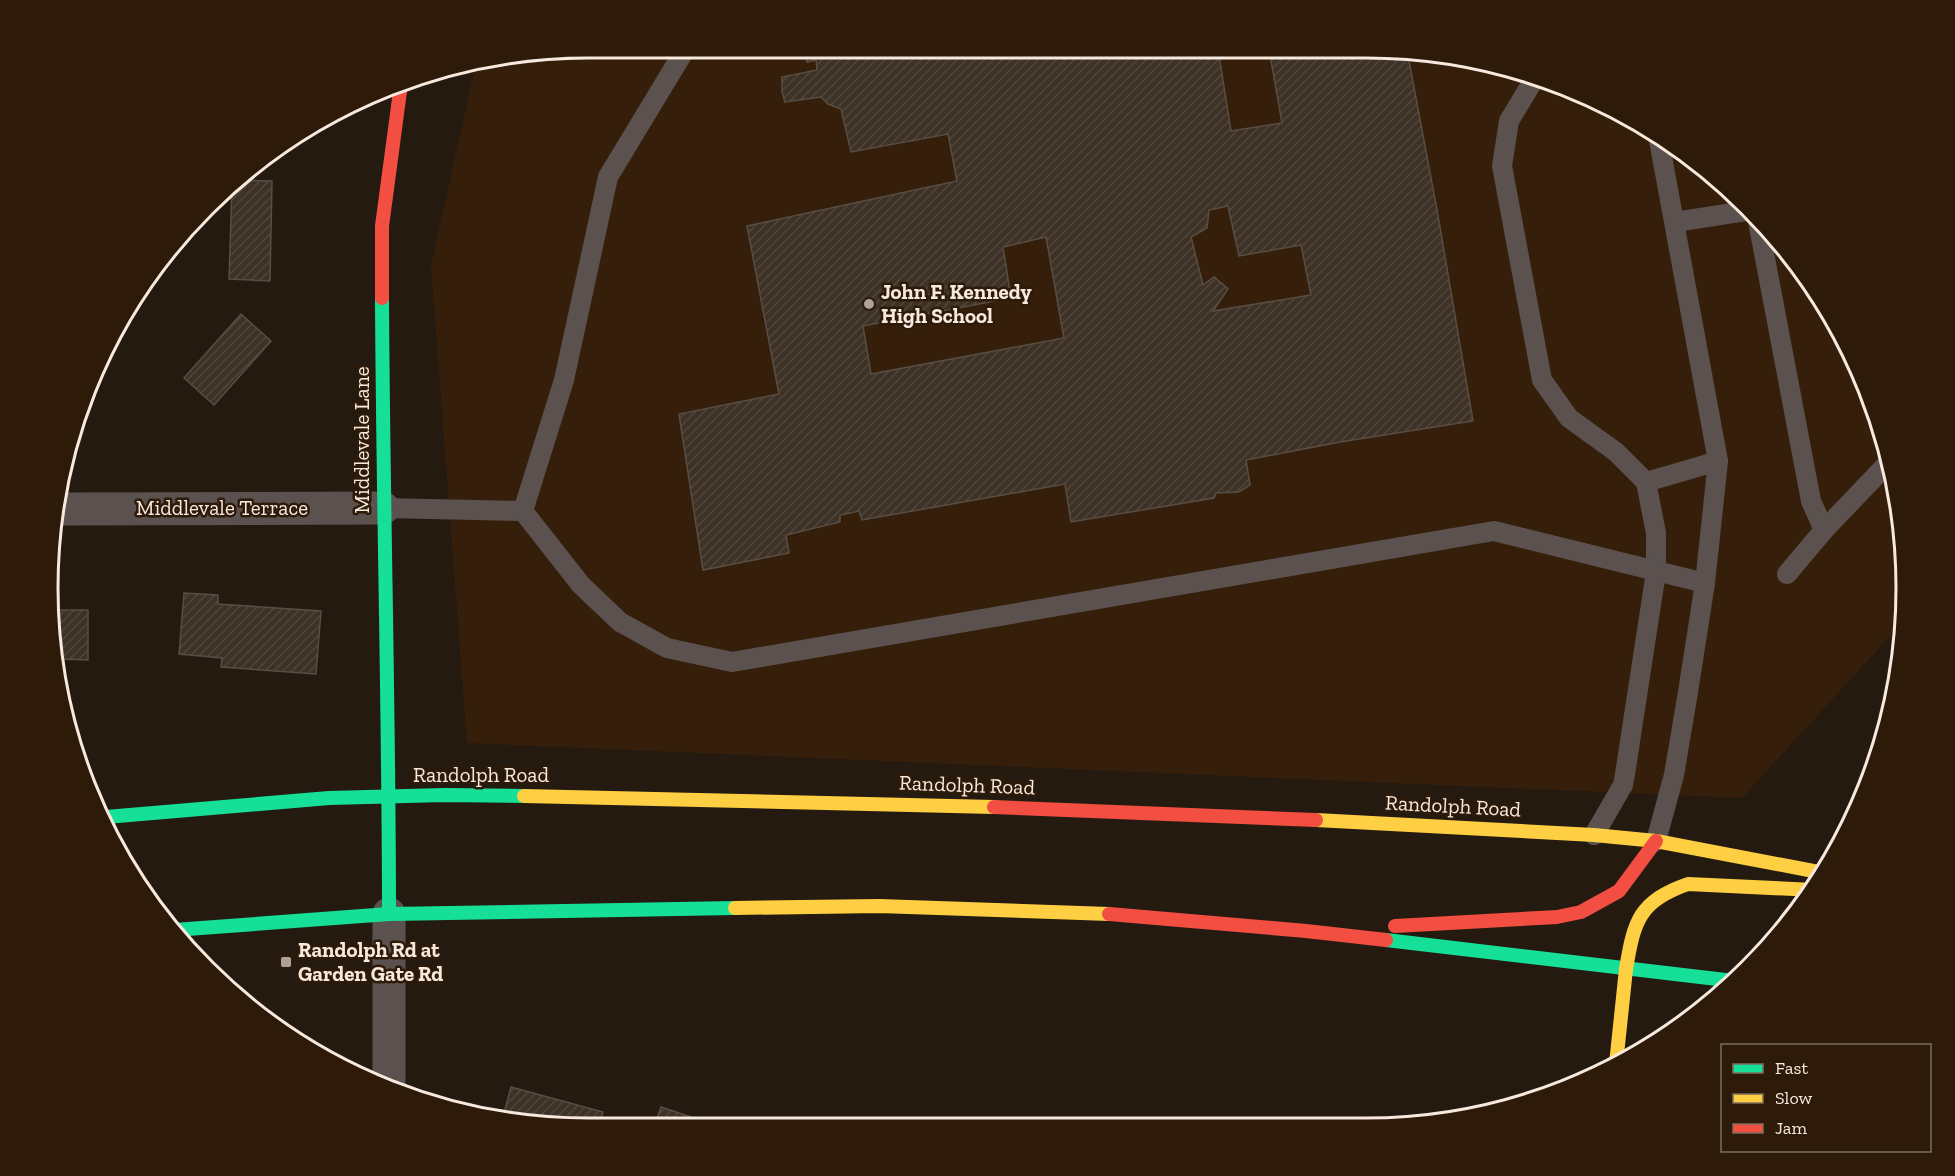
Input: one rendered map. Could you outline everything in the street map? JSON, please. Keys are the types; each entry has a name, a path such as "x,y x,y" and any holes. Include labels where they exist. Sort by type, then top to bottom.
{"main road":[{"name":"Middlevale Lane","path":"389,914 383,508 382,226 400,94"},
{"name":"Randolph Road","path":"111,817 329,798 444,795 926,804 1246,816 1594,835 1656,841 1814,871"},
{"path":"1306,931 1557,917 1581,912 1619,891 1656,841"},
{"path":"1617,1055 1632,931 1648,904 1669,889 1688,884 1802,889"},
{"path":"184,929 389,914 879,906 1093,912 1306,931 1723,980"}],"street":[{"name":"Middlevale Terrace","path":"65,508 383,508"},
{"path":"389,914 389,1078"}],"lane":[{"path":"523,511 564,380 608,177 680,58"},
{"path":"1531,85 1509,121 1502,166 1542,380 1569,418 1616,452 1646,482 1656,533 1656,572 1626,774 1623,785 1594,835"},
{"path":"1656,841 1674,775 1705,583 1718,461 1660,148"},
{"path":"1675,222 1739,212"},
{"path":"1760,234 1811,501 1824,530"},
{"path":"1646,482 1718,461"},
{"path":"1787,574 1824,530 1882,469"},
{"path":"383,508 523,511"},
{"path":"523,511 581,585 620,622 667,648 732,662 1494,531 1705,583"}],"shaded area":[{"name":"John F. Kennedy High School","path":"588,58 1367,58 1436,63 1504,77 1570,99 1601,113 1632,129 1689,168 1716,190 1765,239 1807,294 1842,354 1856,385 1878,451 1892,519 1896,588 1894,632 1742,798 467,743 431,265 474,72 519,63"}],"building":[{"name":"John F. Kennedy High School","path":"806,58 1219,58 1231,131 1282,123 1271,58 1367,58 1409,61 1473,421 1340,442 1246,460 1250,485 1239,492 1216,493 1214,498 1071,522 1065,484 862,520 859,511 840,515 840,522 786,535 789,553 703,570 679,414 779,394 747,226 957,181 948,134 851,152 841,109 828,104 821,97 785,102 782,77 817,70 816,60 807,62","holes":["1228,206 1239,256 1301,245 1311,295 1213,311 1228,289 1214,277 1203,285 1191,237 1207,228 1209,210","1046,237 1064,338 871,374 863,326 1011,298 1003,247"]},
{"path":"251,180 272,181 270,281 229,279 232,197"},
{"path":"241,314 271,341 214,405 184,378"},
{"path":"184,593 218,595 218,604 321,611 316,674 221,667 222,658 179,654"},
{"path":"59,610 88,610 88,660 63,659"},
{"path":"511,1087 603,1112 601,1118 588,1118 505,1110"},
{"path":"661,1107 694,1118 657,1118"}],"traffic: fast":[{"path":"382,298 389,914"},
{"path":"111,817 329,798 445,795 524,796"},
{"path":"184,929 389,914 735,908"},
{"path":"1386,940 1723,980"}],"traffic: slow":[{"path":"524,796 994,807"},
{"path":"1316,820 1594,835 1656,841 1814,871"},
{"path":"1626,969 1636,925 1649,906 1672,891 1688,884 1802,889"},
{"path":"735,908 879,906 1109,914"},
{"path":"1617,1055 1626,969"}],"traffic: jam":[{"path":"382,298 382,226 400,94"},
{"path":"994,807 1316,820"},
{"path":"1395,926 1557,917 1581,912 1619,891 1656,841"},
{"path":"1109,914 1386,940"}],"place":[{"name":"John F. Kennedy High School","path":"869,304"},
{"name":"Randolph Rd at Garden Gate Rd","path":"286,962"}]}
